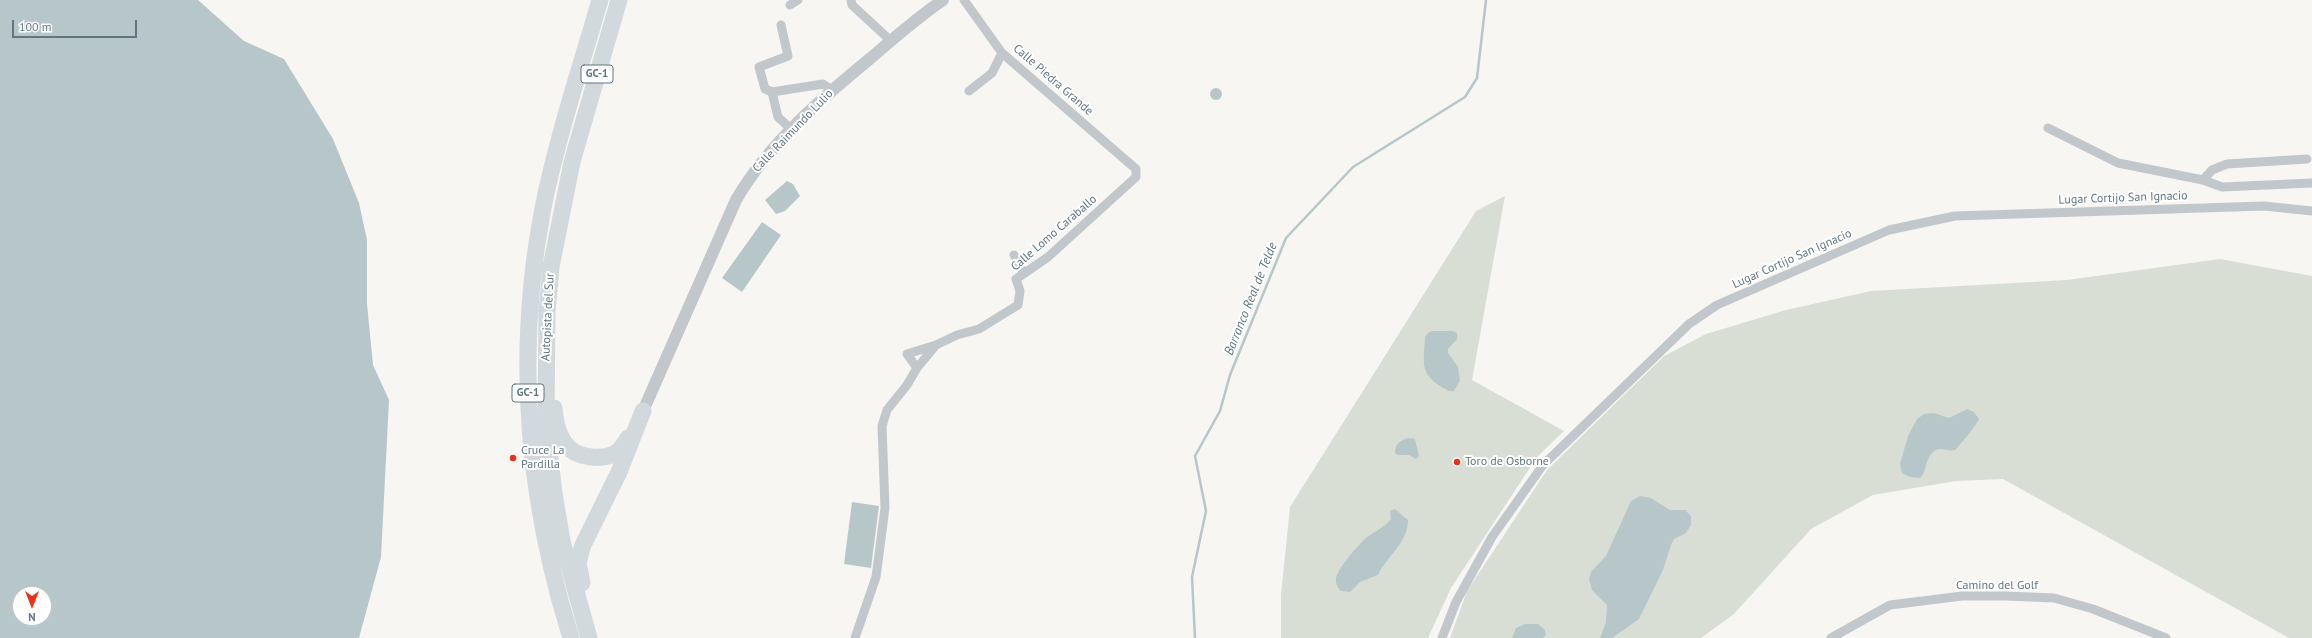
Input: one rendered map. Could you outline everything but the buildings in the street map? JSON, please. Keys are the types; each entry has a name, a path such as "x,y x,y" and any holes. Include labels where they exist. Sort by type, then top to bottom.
{"highway":[{"path":"558,146 579,44 592,0"},
{"name":"Autopista del Sur","path":"571,638 545,544 529,424 527,352 534,265 543,208 558,146 600,0"},
{"name":"Autopista del Sur","path":"589,638 562,540 554,493 546,424 546,352 551,267 576,149 619,0"},
{"path":"576,149 611,55 628,0"},
{"path":"546,352 553,377 558,431 567,447 587,456 599,458 615,454 624,444 643,411"},
{"path":"599,638 579,575 580,556 634,437 643,411"}],"street":[{"path":"852,0 852,5 891,41"},
{"name":"Calle Raimundo Lulio","path":"643,411 736,200 753,171 791,129 832,90 914,20 943,0"},
{"name":"Calle Piedra Grande","path":"964,0 1002,53 1136,169"},
{"path":"781,25 788,56 760,67 765,89 772,92 823,84 832,90"},
{"path":"969,91 992,74 1002,53"},
{"path":"772,92 778,117 791,129"},
{"path":"2048,128 2118,163 2203,180 2222,187 2312,183"},
{"path":"2203,180 2212,170 2227,164 2307,159"},
{"name":"Calle Lomo Caraballo","path":"854,638 876,577 885,508 883,419 887,410 907,385 916,368 936,345 957,335 979,329 1018,306 1020,291 1016,279 1023,272 1048,257 1060,246 1136,176 1136,169"},
{"name":"Lugar Cortijo San Ignacio","path":"1442,638 1456,602 1492,537 1543,465 1689,324 1718,305 1889,230 1955,216 2264,206 2312,211"},
{"path":"1014,255 1023,272"},
{"path":"916,368 907,354 936,345"},
{"name":"Camino del Golf","path":"1831,638 1890,605 1962,596 2006,596 2054,598 2094,609 2166,638"}],"shaded area":[{"path":"0,0 198,0 244,41 284,59 333,139 359,203 367,240 367,304 373,365 389,400 381,557 359,638 0,638"},
{"path":"1216,88 1220,90 1222,94 1220,98 1216,100 1212,98 1210,94 1212,90"},
{"path":"787,181 793,184 800,196 785,211 776,214 765,200"},
{"path":"1505,196 1472,380 1564,431 1537,457 1451,588 1428,638 1281,638 1281,595 1290,507 1476,211"},
{"path":"762,222 781,235 742,292 722,278"},
{"path":"2220,259 2312,276 2312,638 2289,638 2003,479 1956,481 1873,495 1811,529 1734,614 1701,638 1450,638 1467,591 1547,470 1664,356 1706,334 1786,310 1871,291 2067,280"},
{"path":"1432,331 1453,331 1457,333 1457,339 1448,349 1448,353 1458,367 1460,381 1454,391 1449,391 1433,381 1426,371 1424,365 1425,337"},
{"path":"1967,409 1974,412 1979,419 1957,449 1938,449 1932,453 1920,478 1910,477 1902,473 1900,464 1908,436 1917,419 1924,414 1934,413 1949,418"},
{"path":"1408,438 1415,439 1419,456 1416,459 1409,455 1398,455 1395,453 1398,443"},
{"path":"1640,496 1651,498 1670,510 1685,510 1691,516 1691,525 1686,533 1674,539 1663,570 1639,619 1612,638 1600,638 1606,622 1607,605 1592,590 1589,579 1591,572 1606,556 1631,501"},
{"path":"852,502 879,506 871,568 844,564"},
{"path":"1395,509 1408,520 1405,536 1378,575 1360,582 1350,592 1341,591 1337,585 1336,578 1341,568 1349,556 1366,538 1391,519 1390,511"},
{"path":"1525,624 1538,624 1545,630 1546,635 1543,638 1512,638 1516,628"}],"waterway":[{"name":"Barranco Real de Telde","path":"1195,638 1192,577 1206,511 1195,456 1220,411 1230,375 1286,238 1353,167 1465,97 1477,78 1486,0"}],"place":[{"name":"Cruce La Pardilla","path":"513,458"},
{"name":"Toro de Osborne","path":"1457,462"}]}
